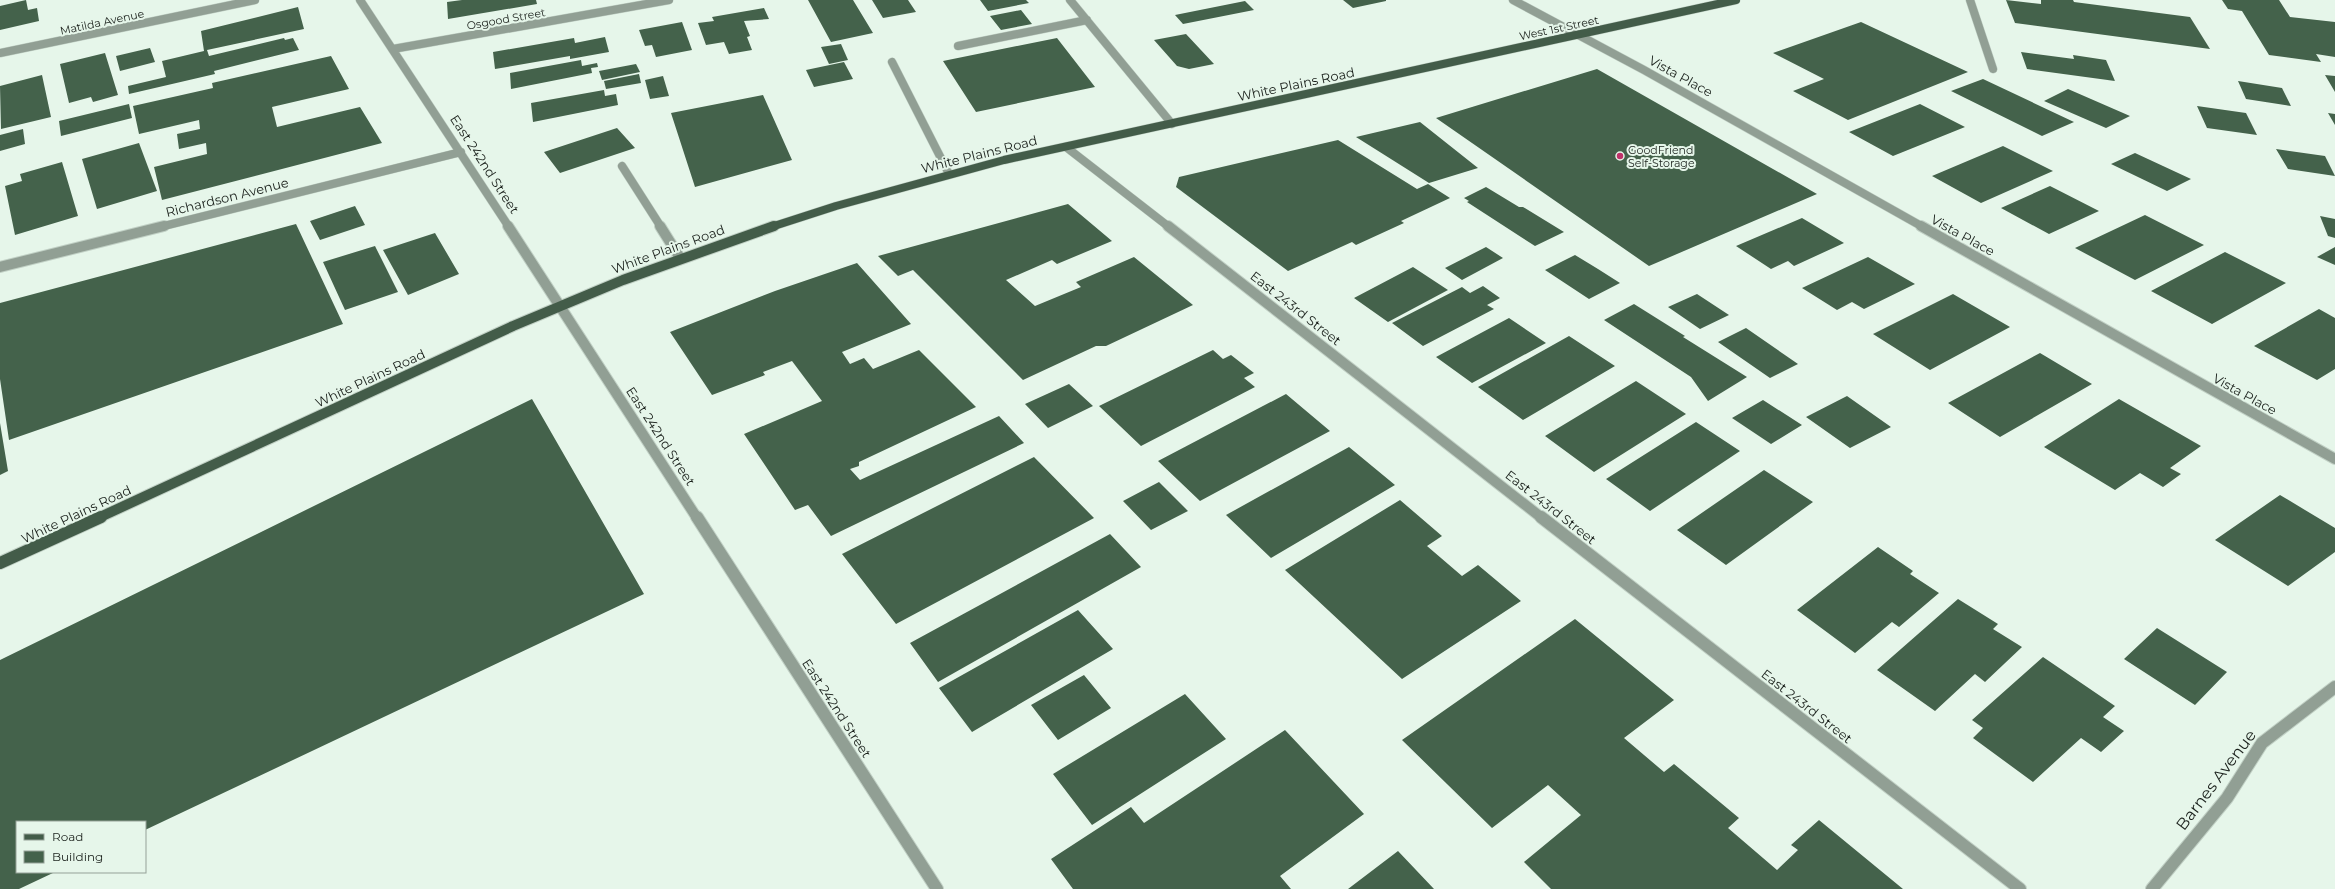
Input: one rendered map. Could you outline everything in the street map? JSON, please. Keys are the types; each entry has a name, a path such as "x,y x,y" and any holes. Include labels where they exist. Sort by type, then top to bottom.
{"main road":[{"name":"West 1st Street","path":"1386,77 1736,0"},
{"name":"White Plains Road","path":"0,563 560,306 680,258 829,208 949,174 1386,77"}],"street":[{"name":"Matilda Avenue","path":"0,53 255,0"},
{"name":"East 242nd Street","path":"360,0 461,152 937,889"},
{"name":"Osgood Street","path":"393,49 670,0"},
{"path":"1070,0 1172,124"},
{"name":"Vista Place","path":"1513,0 1644,70 2335,459"},
{"path":"1970,0 1993,69"},
{"path":"958,46 1087,20"},
{"path":"892,62 949,174"},
{"name":"East 243rd Street","path":"1066,147 2020,889"},
{"name":"Richardson Avenue","path":"0,266 461,152"},
{"path":"622,166 680,258"},
{"name":"Barnes Avenue","path":"2152,889 2227,798 2262,743 2335,687"}],"building":[{"path":"26,0 28,10 37,8 39,21 0,30 0,6"},
{"path":"462,0 536,0 537,4 448,19 447,2"},
{"path":"808,0 853,0 873,33 831,42"},
{"path":"872,0 908,0 916,12 883,18"},
{"path":"980,0 1026,0 1029,3 988,11"},
{"path":"1343,0 1386,0 1386,1 1353,8"},
{"path":"2006,0 2041,4 2041,0 2073,0 2074,2 2190,17 2210,49 2015,23"},
{"path":"2222,0 2279,0 2290,17 2335,22 2335,57 2316,54 2321,62 2269,55 2242,11 2228,9"},
{"path":"1245,1 1254,10 1183,24 1175,15"},
{"path":"298,7 304,29 207,50 209,56 284,38 285,40 293,38 299,50 214,71 215,74 129,94 128,86 166,77 162,61 204,51 201,31"},
{"path":"764,8 769,19 744,21 750,36 747,37 752,50 729,54 724,42 706,45 698,23 714,21 712,17"},
{"path":"1021,10 1032,24 1001,30 990,16"},
{"path":"682,22 692,50 656,57 652,45 645,46 639,30"},
{"path":"1861,22 1968,72 1848,120 1793,91 1824,79 1773,53"},
{"path":"1186,34 1214,64 1189,69 1177,66 1154,40"},
{"path":"605,37 609,52 570,59 570,56 495,69 493,52 574,38 575,43"},
{"path":"1057,38 1095,87 976,112 943,61"},
{"path":"841,44 848,60 829,64 821,47"},
{"path":"150,48 155,62 120,71 116,56"},
{"path":"2021,52 2074,59 2073,55 2106,60 2115,81 2027,69"},
{"path":"105,53 118,95 93,102 91,97 69,103 60,64"},
{"path":"331,56 349,89 272,107 277,127 360,107 382,143 162,200 154,167 207,154 206,143 179,149 177,134 200,129 199,120 139,134 133,106 213,88 212,83"},
{"path":"581,60 582,66 597,63 598,67 591,68 592,73 511,89 510,73"},
{"path":"844,62 853,79 814,87 806,70"},
{"path":"636,64 640,72 602,80 599,71"},
{"name":"GoodFriend Self-Storage","path":"1597,69 1817,194 1649,266 1436,118"},
{"path":"639,74 641,83 606,89 604,81"},
{"path":"42,75 51,117 1,129 0,86"},
{"path":"2325,75 2335,76 2335,92"},
{"path":"663,76 669,96 650,99 645,80"},
{"path":"1983,79 2074,122 2042,136 1951,91"},
{"path":"2238,81 2282,88 2291,106 2246,99"},
{"path":"2068,89 2130,116 2106,128 2044,101"},
{"path":"604,90 605,96 616,94 618,105 533,122 531,103"},
{"path":"763,95 792,160 695,187 671,113"},
{"path":"129,104 132,118 61,136 59,121"},
{"path":"1920,104 1965,127 1893,156 1849,132"},
{"path":"2197,106 2246,113 2257,135 2207,128"},
{"path":"2328,113 2335,114 2335,125"},
{"path":"1420,122 1478,168 1429,183 1356,137"},
{"path":"617,128 635,148 560,173 544,152"},
{"path":"23,129 25,144 0,151 0,135"},
{"path":"1338,140 1417,189 1428,184 1450,198 1401,221 1404,223 1356,245 1352,242 1288,271 1176,187 1179,177"},
{"path":"139,143 157,191 97,209 82,159"},
{"path":"2003,146 2053,171 1981,203 1932,176"},
{"path":"2276,149 2325,156 2335,176 2288,169"},
{"path":"2135,153 2191,179 2167,191 2111,164"},
{"path":"62,162 78,216 15,235 5,186 22,181 20,174"},
{"path":"2050,186 2099,211 2049,234 2001,208"},
{"path":"1486,187 1564,232 1535,246 1467,202 1469,201 1464,198"},
{"path":"1068,204 1112,241 1057,264 1052,260 1006,280 1035,306 1081,287 1076,282 1134,257 1193,305 1106,346 1096,346 1023,380 913,270 898,276 878,256"},
{"path":"355,206 365,225 320,240 310,221"},
{"path":"2145,215 2204,245 2135,280 2075,248"},
{"path":"2320,216 2335,219 2335,238 2328,236"},
{"path":"1802,218 1844,243 1794,266 1788,261 1771,269 1736,246"},
{"path":"296,224 343,324 9,440 0,379 0,303"},
{"path":"435,233 459,274 408,295 383,250"},
{"path":"375,246 398,292 345,310 323,262"},
{"path":"1486,247 1503,258 1462,280 1445,268"},
{"path":"2335,247 2335,265 2317,257"},
{"path":"2225,252 2286,283 2212,324 2151,291"},
{"path":"1575,255 1620,283 1589,299 1545,270"},
{"path":"1868,257 1915,284 1864,309 1852,302 1837,310 1802,288"},
{"path":"857,263 911,324 842,352 850,364 864,358 873,369 919,350 976,407 859,462 859,466 850,469 860,480 999,416 1024,443 831,536 808,505 795,510 744,434 822,401 792,361 763,372 765,375 712,395 670,332 775,291"},
{"path":"1413,267 1448,290 1388,322 1354,298"},
{"path":"1483,286 1500,298 1487,305 1494,309 1423,346 1392,323 1462,287 1470,293"},
{"path":"1697,294 1729,315 1700,329 1668,307"},
{"path":"1953,294 2010,327 1930,370 1873,334"},
{"path":"1634,304 1747,377 1708,401 1691,377 1604,320"},
{"path":"2319,309 2335,318 2335,369 2317,380 2254,346"},
{"path":"1509,318 1546,343 1472,383 1436,357"},
{"path":"1746,328 1798,364 1770,378 1718,342"},
{"path":"1569,336 1615,366 1523,420 1478,387"},
{"path":"1213,350 1223,359 1231,355 1254,373 1244,378 1255,387 1141,446 1099,406"},
{"path":"2040,353 2092,384 2000,437 1948,403"},
{"path":"1636,381 1686,414 1594,472 1545,436"},
{"path":"1069,384 1093,406 1048,428 1025,404"},
{"path":"1286,394 1330,431 1200,501 1158,461"},
{"path":"1847,396 1891,427 1850,448 1806,417"},
{"path":"532,399 644,594 146,830 146,821 16,821 16,873 53,873 19,889 0,889 0,660"},
{"path":"2119,399 2201,446 2170,468 2181,474 2163,487 2140,473 2115,490 2044,447"},
{"path":"1763,400 1802,425 1771,444 1732,418"},
{"path":"1696,422 1740,451 1650,511 1606,479"},
{"path":"0,423 8,471 0,475"},
{"path":"1349,447 1395,485 1271,558 1226,515"},
{"path":"1034,457 1094,518 896,624 842,554"},
{"path":"1764,470 1813,502 1726,565 1677,530"},
{"path":"1159,482 1188,511 1151,530 1123,501"},
{"path":"2280,495 2335,528 2335,552 2288,586 2215,540"},
{"path":"1400,500 1442,536 1427,546 1462,576 1478,565 1521,601 1402,679 1285,570"},
{"path":"1110,534 1141,567 938,682 910,643"},
{"path":"1878,547 1913,571 1910,574 1939,593 1899,627 1892,622 1855,653 1797,610"},
{"path":"1958,599 1998,624 1993,629 2022,647 1985,682 1975,674 1935,711 1877,670"},
{"path":"1078,610 1113,649 972,732 939,688"},
{"path":"1575,619 1674,700 1624,738 1664,772 1674,764 1739,818 1728,828 1777,870 1798,850 1791,845 1819,820 1903,889 1551,889 1524,862 1581,815 1548,785 1492,828 1402,740"},
{"path":"2157,628 2227,672 2195,705 2124,659"},
{"path":"2043,657 2115,706 2103,717 2124,731 2101,752 2081,738 2033,782 1973,738 1983,728 1972,720"},
{"path":"1084,675 1111,708 1058,740 1031,705"},
{"path":"1185,694 1226,739 1092,825 1053,774"},
{"path":"1285,730 1364,814 1280,876 1291,889 1073,889 1051,859 1131,807 1144,823"},
{"path":"1398,851 1434,889 1348,889"}],"place":[{"name":"GoodFriend Self-Storage","path":"1620,156"}]}
